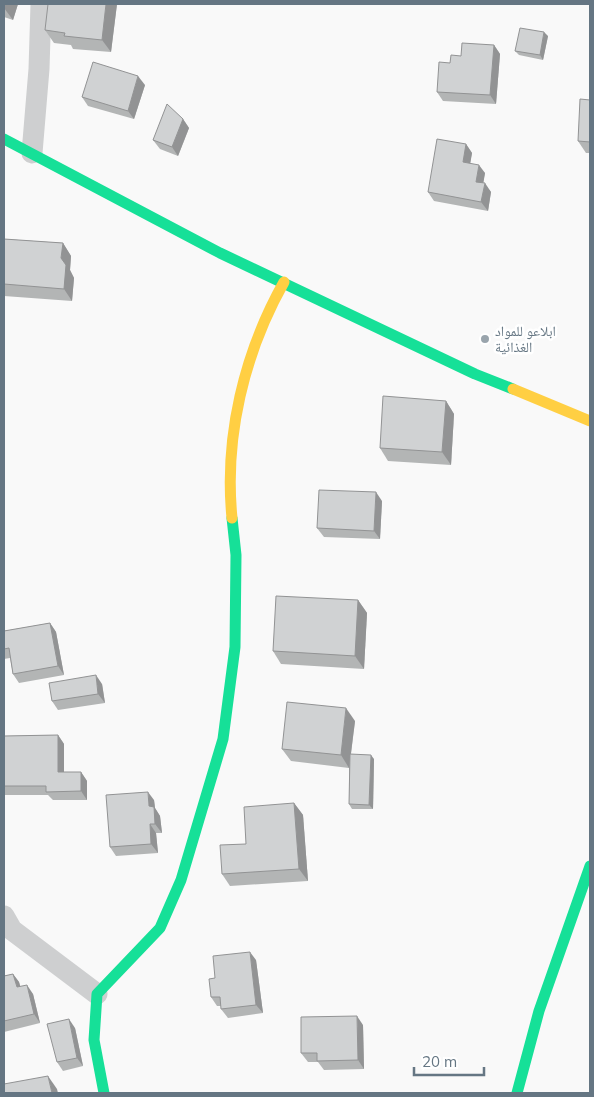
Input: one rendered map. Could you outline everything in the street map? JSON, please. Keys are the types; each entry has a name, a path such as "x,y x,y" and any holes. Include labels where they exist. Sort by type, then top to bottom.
{"street":[{"path":"32,153 39,69 41,4"},
{"path":"4,140 220,253 475,374 590,421"},
{"path":"104,1093 94,1040 97,994 160,928 181,880 223,739 235,647 236,555 228,488 234,432 245,372 266,314 284,282"},
{"path":"517,1093 539,1011 590,866"},
{"path":"4,916 12,930 97,994"}],"building":[{"path":"48,4 106,4 102,40 64,36 65,33 45,30"},
{"path":"520,28 544,32 540,55 515,51"},
{"path":"462,43 494,45 490,95 437,92 439,62 450,63 451,55 461,56"},
{"path":"93,62 138,76 128,111 82,97"},
{"path":"580,99 590,100 590,142 578,141"},
{"path":"167,104 183,119 172,147 153,140"},
{"path":"437,139 466,144 463,162 479,165 476,182 485,183 481,202 428,192"},
{"path":"4,239 63,243 61,258 66,265 64,289 4,284"},
{"path":"383,396 446,401 442,452 380,448"},
{"path":"319,490 376,492 374,531 317,528"},
{"path":"276,596 358,600 355,656 273,651"},
{"path":"50,623 58,666 13,674 9,648 4,649 4,631"},
{"path":"96,675 98,694 52,701 49,683"},
{"path":"287,702 346,708 341,755 282,749"},
{"path":"58,735 58,772 81,772 81,791 46,792 46,786 4,786 4,736"},
{"path":"350,754 371,755 369,805 349,804"},
{"path":"148,792 149,806 154,807 155,824 150,824 151,844 110,847 106,795"},
{"path":"294,803 299,869 222,874 220,845 246,844 244,807"},
{"path":"250,952 256,1005 221,1009 220,997 211,997 209,979 215,978 213,956"},
{"path":"13,974 17,987 27,985 34,1014 4,1021 4,976"},
{"path":"357,1016 358,1060 317,1061 317,1053 301,1053 301,1017"},
{"path":"69,1019 77,1058 57,1062 47,1024"},
{"path":"48,1076 52,1093 4,1093 4,1084"}],"traffic: fast":[{"path":"4,139 220,253 475,374 513,389"},
{"path":"104,1093 94,1040 97,994 160,928 181,880 223,739 235,647 236,555 232,518"},
{"path":"517,1093 539,1011 590,866"}],"traffic: slow":[{"path":"232,518 230,488 231,457 234,426 240,396 258,337 284,282"},
{"path":"513,389 590,421"}],"place":[{"name":"ابلاعو للمواد الغذائية","path":"485,339"}]}
